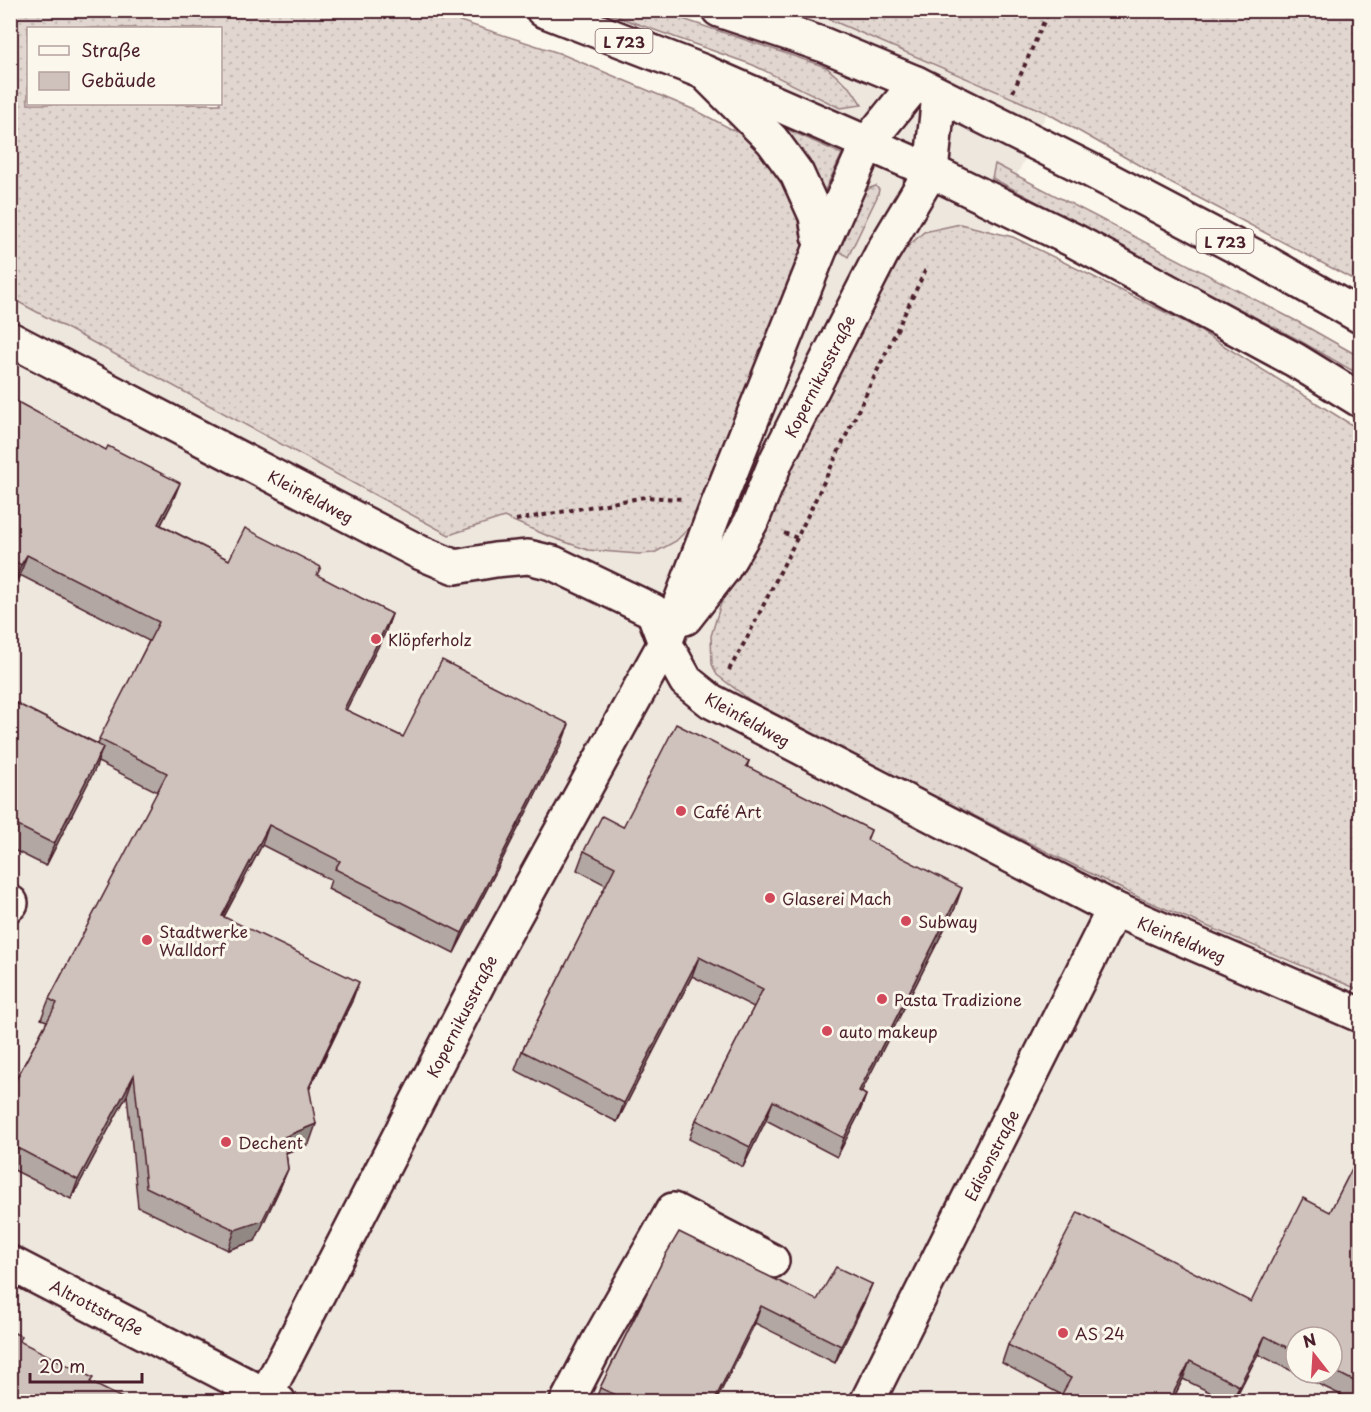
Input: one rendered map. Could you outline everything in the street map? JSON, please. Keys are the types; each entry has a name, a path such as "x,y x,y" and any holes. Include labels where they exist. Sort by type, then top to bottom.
{"street":[{"name":"L 723","path":"543,10 704,72 931,171 1115,262 1295,360 1360,400"},
{"name":"L 723","path":"719,10 824,45 928,89 1258,258 1360,316"},
{"path":"704,72 772,140 797,174 816,216 821,247"},
{"name":"Kopernikusstraße","path":"273,1398 488,964 665,643 821,247 868,142 928,89"},
{"name":"Kopernikusstraße","path":"665,643 724,568 751,522 776,461 823,368 882,253 931,171 928,89"},
{"name":"Kleinfeldweg","path":"10,339 419,552 455,567 528,557 553,563 653,612 665,643 686,681 711,701 1114,909 1360,1015"},
{"name":"Edisonstraße","path":"867,1401 1114,909"},
{"path":"567,1401 673,1210 772,1261"},
{"name":"Altrottstraße","path":"10,1263 273,1398"}],"path":[{"path":"1012,94 1049,10"},
{"path":"711,701 747,638 797,538 927,267"},
{"path":"509,522 520,518 645,497 688,500 716,509"},
{"path":"751,522 797,538"}],"shaded area":[{"path":"10,11 429,11 559,53 697,111 741,134 771,160 796,211 804,255 726,459 692,525 676,541 654,553 639,554 588,550 504,517 449,535 11,298"},
{"path":"601,11 659,11 826,67 852,90 862,105 840,108 753,65"},
{"path":"796,11 810,11 1047,113 990,231 960,224 766,712 1142,899 1360,990 1360,1401 11,1401 10,298 449,535 504,517 588,550 654,553 771,160 741,134"},
{"path":"810,11 1360,11 1360,283 1165,180 1047,113"},
{"path":"771,122 842,154 822,196"},
{"path":"995,164 1302,324 1360,357 1360,375 1295,338 992,178"},
{"path":"876,186 879,190 877,197 848,257 838,250 864,193"},
{"path":"960,224 1013,237 1189,324 1360,430 1360,990 1142,899 766,712 717,675 712,664 711,636 725,590 895,258 924,232"}],"building":[{"path":"14,400 106,450 108,446 180,483 158,524 229,560 245,528 321,567 317,575 392,614 344,709 403,737 442,660 569,724 462,933 335,869 340,861 269,825 222,916 359,982 309,1087 316,1124 284,1137 288,1169 262,1221 235,1230 146,1187 134,1075 78,1180 10,1144 10,1091 57,1003 49,999 167,773 99,739 159,622 27,555 21,565 10,559 10,406"},
{"path":"10,700 103,747 54,844 10,822"},
{"path":"676,724 749,761 746,766 871,830 867,840 962,888 859,1091 866,1095 844,1138 773,1101 750,1147 696,1120 763,989 699,957 624,1103 522,1051 615,867 584,851 602,816 623,827"},
{"path":"1360,1153 1360,1302 1355,1314 1360,1317 1360,1384 1344,1376 1344,1325 1284,1325 1284,1346 1265,1336 1239,1386 1190,1361 1169,1401 1058,1401 1071,1378 1008,1345 1078,1212 1251,1302 1303,1198 1330,1212"},
{"path":"679,1232 817,1300 836,1267 872,1284 841,1346 761,1306 714,1401 628,1401 600,1388"},
{"path":"10,1331 21,1336 19,1341 93,1378 90,1382 128,1401 10,1401"}],"place":[{"name":"Klöpferholz","path":"376,639"},
{"name":"Café Art","path":"681,811"},
{"name":"Glaserei Mach","path":"770,898"},
{"name":"Subway","path":"906,921"},
{"name":"Stadtwerke Walldorf","path":"147,940"},
{"name":"Pasta Tradizione","path":"882,999"},
{"name":"auto makeup","path":"827,1031"},
{"name":"Dechent","path":"226,1142"},
{"name":"AS 24","path":"1063,1333"}]}
